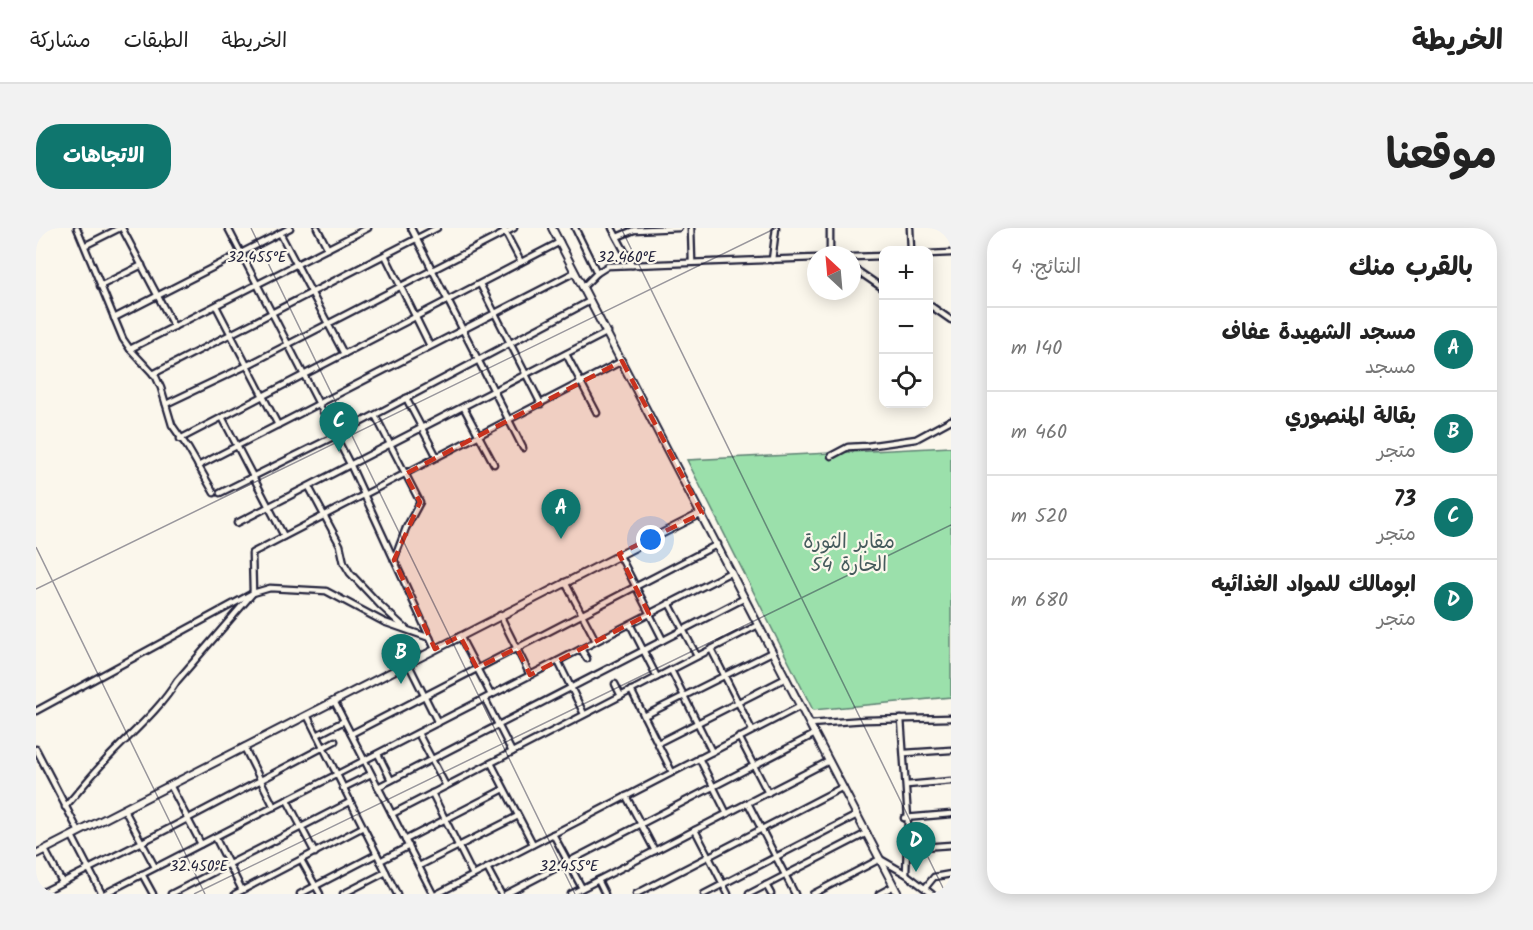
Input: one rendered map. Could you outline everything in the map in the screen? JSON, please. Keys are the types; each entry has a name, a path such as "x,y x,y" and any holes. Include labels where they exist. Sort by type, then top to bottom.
{"main road":[{"path":"552,228 898,894"},
{"path":"36,854 702,513"}],"street":[{"path":"86,245 122,229 132,228"},
{"path":"228,228 351,466 435,649"},
{"path":"317,228 328,249"},
{"path":"130,349 368,228"},
{"path":"411,228 523,448"},
{"path":"153,374 437,228"},
{"path":"166,404 401,287 504,230 514,228"},
{"path":"575,228 597,273"},
{"path":"612,228 632,265"},
{"path":"617,237 634,229 679,228"},
{"path":"691,228 692,262"},
{"path":"772,260 776,228"},
{"path":"830,228 830,246"},
{"path":"910,228 911,246"},
{"path":"79,229 100,286 130,349 160,382 172,425 217,493 335,436 591,301"},
{"path":"122,229 174,327"},
{"path":"114,318 285,230 296,264 344,354"},
{"path":"504,230 521,262"},
{"path":"180,439 560,242"},
{"path":"933,254 951,253"},
{"path":"385,255 430,346"},
{"path":"861,256 879,255"},
{"path":"583,287 608,266 807,258"},
{"path":"100,286 142,265"},
{"path":"198,466 575,272"},
{"path":"861,273 879,286"},
{"path":"480,284 541,404"},
{"path":"216,306 278,425"},
{"path":"933,307 951,320"},
{"path":"237,523 608,332"},
{"path":"566,354 597,412"},
{"path":"65,807 90,776 171,692 177,681 253,593 252,553 622,361"},
{"path":"406,398 437,457"},
{"path":"464,408 494,464"},
{"path":"375,415 420,502 406,528 394,560"},
{"path":"222,417 284,536"},
{"path":"831,456 848,447 916,439 951,420"},
{"path":"309,487 340,545 344,563 350,573 408,631"},
{"path":"351,734 718,544"},
{"path":"619,554 663,640"},
{"path":"72,836 103,894 731,572"},
{"path":"565,582 596,641"},
{"path":"36,711 253,593 270,588 326,591 360,611 430,638"},
{"path":"378,787 745,598"},
{"path":"669,603 698,656"},
{"path":"500,615 530,675"},
{"path":"630,624 657,677"},
{"path":"392,814 758,625"},
{"path":"460,636 491,695"},
{"path":"582,649 587,659"},
{"path":"711,649 753,730"},
{"path":"644,716 772,652"},
{"path":"558,661 584,714"},
{"path":"408,663 438,723"},
{"path":"671,670 712,752"},
{"path":"658,743 786,678"},
{"path":"615,684 621,696"},
{"path":"631,690 672,772"},
{"path":"485,699 512,752"},
{"path":"334,701 435,894 801,705"},
{"path":"306,715 397,894"},
{"path":"810,724 951,718"},
{"path":"901,719 907,785 906,874"},
{"path":"317,735 344,721"},
{"path":"418,733 446,786"},
{"path":"506,894 815,734"},
{"path":"739,737 768,793"},
{"path":"39,894 335,741"},
{"path":"244,747 274,807"},
{"path":"36,748 79,832"},
{"path":"904,753 951,750"},
{"path":"378,754 391,780"},
{"path":"699,758 727,814"},
{"path":"571,894 830,761"},
{"path":"491,763 533,844"},
{"path":"343,788 371,774"},
{"path":"907,785 951,781"},
{"path":"170,785 201,844"},
{"path":"636,894 647,892 709,856 843,787"},
{"path":"405,840 504,789"},
{"path":"432,793 473,875"},
{"path":"626,796 655,851"},
{"path":"287,800 315,853"},
{"path":"171,894 350,802"},
{"path":"748,803 795,894"},
{"path":"124,809 155,867"},
{"path":"906,818 951,814"},
{"path":"704,894 857,815"},
{"path":"419,866 518,816"},
{"path":"235,894 363,827"},
{"path":"695,830 728,894"},
{"path":"748,894 867,833"},
{"path":"553,834 582,888"},
{"path":"215,837 242,890"},
{"path":"908,848 951,845"},
{"path":"380,861 409,846"},
{"path":"45,850 63,882"},
{"path":"300,894 377,854"},
{"path":"813,894 880,859 906,874 932,894"},
{"path":"301,860 320,894"},
{"path":"487,868 501,894"},
{"path":"343,894 386,872"},
{"path":"142,874 153,894"},
{"path":"925,888 934,877 951,874"},
{"path":"598,880 605,894"},
{"path":"766,885 771,894"},
{"path":"879,894 894,886"}],"highlighted area":[{"path":"622,361 702,513 619,554 649,614 530,675 517,648 477,668 460,636 435,649 394,560 420,502 405,474"}],"green space":[{"name":"مقابر الثورة الحارة 54","path":"951,447 951,697 813,710 687,460"}],"place":[{"name":"73","path":"339,452"},
{"name":"مسجد الشهيدة عفاف","path":"561,539"},
{"name":"بقالة المنصوري","path":"401,684"},
{"name":"ابومالك للمواد الغذائيه","path":"916,872"}]}
